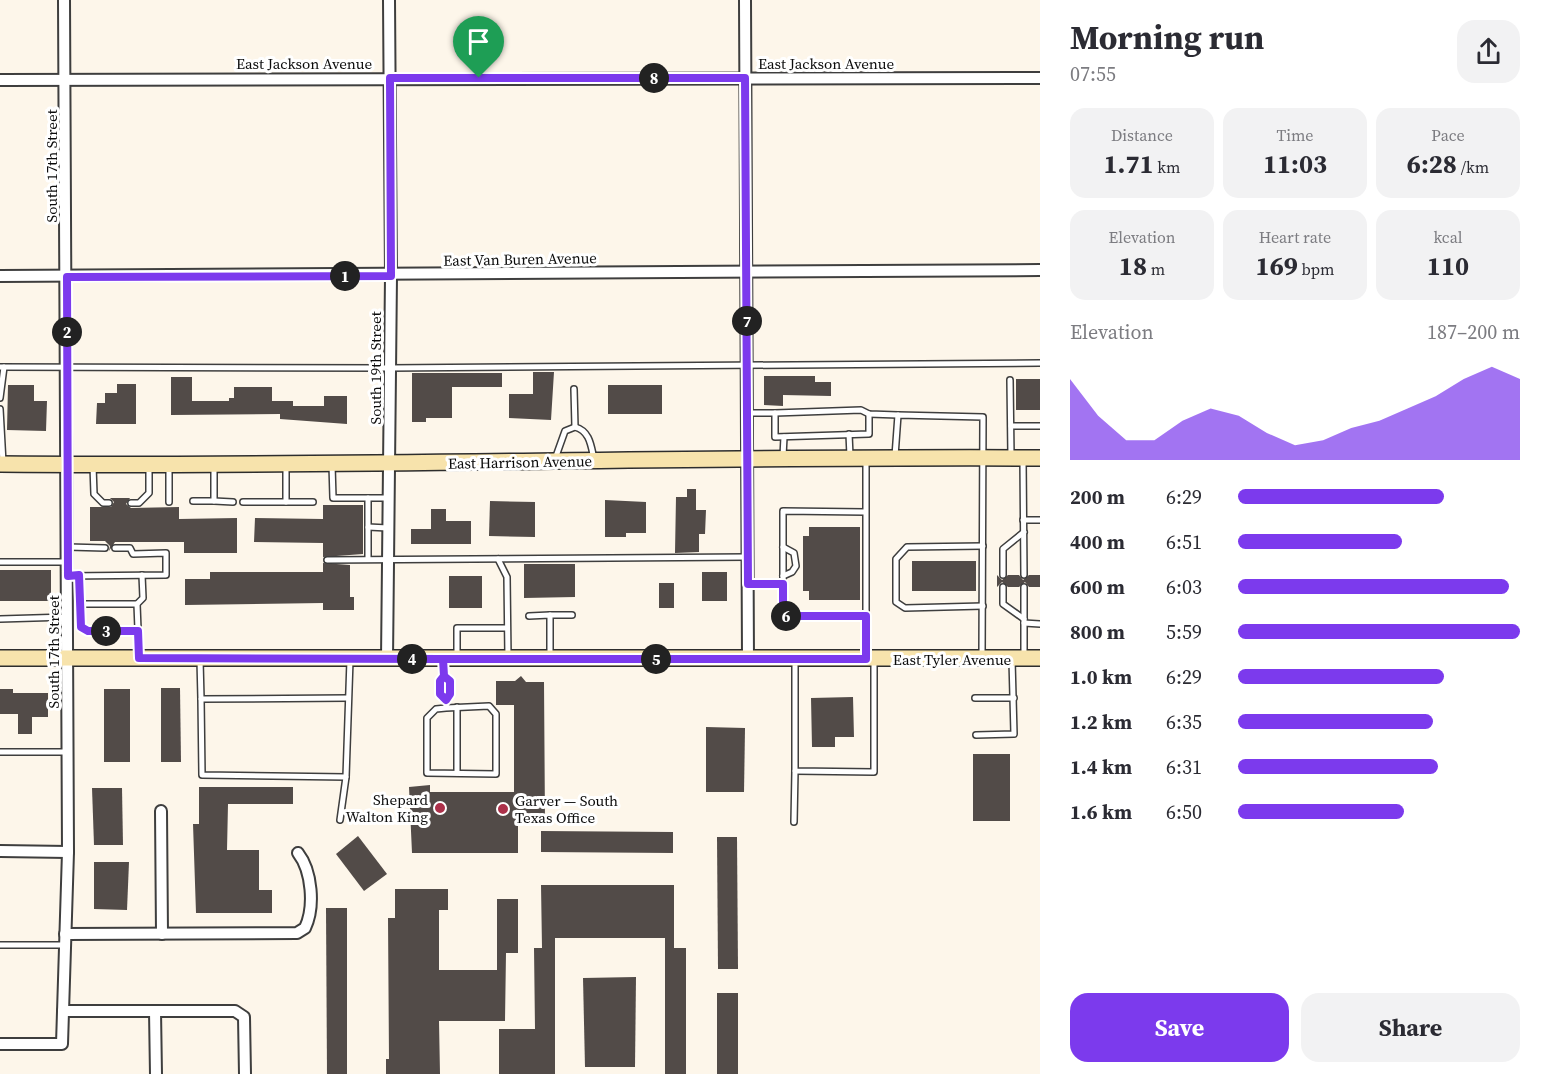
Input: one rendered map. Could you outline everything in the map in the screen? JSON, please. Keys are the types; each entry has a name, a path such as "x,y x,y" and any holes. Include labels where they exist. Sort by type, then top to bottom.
{"main road":[{"name":"East Harrison Avenue","path":"1,464 390,464 783,457 1040,458"},
{"name":"East Tyler Avenue","path":"0,658 1026,658"}],"street":[{"name":"South 17th Street","path":"0,1044 62,1044 68,852 68,617 74,575 68,562 64,0"},
{"name":"South 19th Street","path":"387,659 391,276 389,0"},
{"path":"745,0 748,659"},
{"name":"East Jackson Avenue","path":"0,80 1040,78"},
{"name":"East Van Buren Avenue","path":"0,276 391,276 1040,270"},
{"path":"160,811 162,934"},
{"path":"0,851 68,852"},
{"path":"65,939 162,934 297,933 305,928 309,914 308,870 298,853"},
{"path":"63,1011 235,1011 244,1017 245,1074"},
{"path":"155,1011 156,1074"}],"lane":[{"path":"0,398 2,367 390,368 1040,363"},
{"path":"1011,380 1011,426 1017,457 1024,531 1024,575"},
{"path":"574,389 575,428"},
{"path":"0,409 1,464"},
{"path":"747,413 861,410 868,414 898,416 983,417 982,659"},
{"path":"775,413 775,437 868,434 868,414"},
{"path":"895,457 898,416"},
{"path":"1011,426 1040,426"},
{"path":"554,461 565,431 575,428 584,432 589,440 594,461"},
{"path":"795,771 874,772 866,616 865,512 858,457 849,434"},
{"path":"783,457 784,437"},
{"path":"168,502 169,464"},
{"path":"214,464 214,501"},
{"path":"286,464 286,502"},
{"path":"332,464 333,498 389,498"},
{"path":"93,465 94,494 103,503 109,503"},
{"path":"130,503 139,503 149,493 149,465"},
{"path":"368,498 368,559"},
{"path":"193,501 233,502"},
{"path":"243,502 313,502"},
{"path":"865,512 783,511 783,616 866,616"},
{"path":"1023,520 1040,520"},
{"path":"368,527 388,528"},
{"path":"1003,575 1003,549 1024,531"},
{"path":"982,606 905,608 897,602 896,559 907,547 983,546"},
{"path":"68,547 105,548"},
{"path":"783,547 794,553 796,561 792,572 783,576"},
{"path":"115,548 130,548 133,554 166,553 166,575 74,575 80,604 81,627 88,631 138,631"},
{"path":"327,560 359,556 368,559 747,557"},
{"path":"498,559 507,577 508,659"},
{"path":"0,562 68,562"},
{"path":"80,604 137,604 143,598 142,575"},
{"path":"748,584 783,584"},
{"path":"1003,587 1003,604 1024,621 1040,624"},
{"path":"976,735 1014,734 1014,698 1026,658 1024,587"},
{"path":"137,604 139,658"},
{"path":"549,659 550,615"},
{"path":"529,616 572,615"},
{"path":"0,619 68,617"},
{"path":"446,700 440,694 440,681 450,659 457,628 507,628"},
{"path":"200,658 202,775 346,777"},
{"path":"340,820 346,777 350,659"},
{"path":"794,822 795,659"},
{"path":"444,676 450,681 450,694 446,700 446,708"},
{"path":"201,699 348,698"},
{"path":"975,698 1014,698"},
{"path":"489,706 496,714 496,774 427,773 427,718 436,709 457,707 489,706"},
{"path":"457,707 457,773"},
{"path":"0,752 68,752"},
{"path":"0,945 65,939"}],"building":[{"path":"533,372 554,372 551,420 509,418 509,394 533,394"},
{"path":"412,373 502,373 502,387 452,387 452,418 426,418 426,422 412,422"},
{"path":"764,376 815,376 815,382 831,382 831,396 783,395 783,406 764,405"},
{"path":"171,377 192,377 192,401 229,401 229,398 234,398 234,387 272,387 272,401 293,401 293,406 324,406 324,396 347,396 347,424 280,419 280,414 171,415"},
{"path":"1016,379 1040,379 1040,410 1016,410"},
{"path":"117,384 136,384 136,424 96,424 97,403 105,403 105,393 117,393"},
{"path":"8,385 34,385 34,401 47,401 46,431 7,430"},
{"path":"608,385 662,385 662,414 608,414"},
{"path":"687,489 696,489 696,510 706,510 705,534 699,534 699,552 675,553 676,497 687,497"},
{"path":"110,498 130,498 126,504 131,508 179,507 179,519 237,518 237,553 184,553 184,542 115,542 109,551 110,546 105,541 90,541 90,507 111,507 114,502"},
{"path":"605,500 646,502 646,533 626,533 626,537 605,537"},
{"path":"490,501 535,502 535,537 489,536"},
{"path":"323,505 363,505 363,554 323,557 323,543 254,542 255,518 323,519"},
{"path":"431,509 446,509 446,521 471,521 471,544 411,544 411,529 431,529"},
{"path":"809,527 860,527 860,600 809,600 809,591 803,591 803,536 809,536"},
{"path":"912,561 976,561 976,591 912,591"},
{"path":"323,563 350,565 350,597 354,597 354,610 323,610 323,603 185,605 185,579 210,579 210,572 323,572"},
{"path":"524,564 575,564 575,597 524,598"},
{"path":"0,570 51,570 51,601 0,601"},
{"path":"702,572 727,572 727,601 702,601"},
{"path":"997,575 1002,580 1008,575 1019,575 1023,580 1029,575 1040,575 1040,587 1029,587 1025,582 1019,587 1008,587 1002,582 997,587"},
{"path":"449,576 482,576 482,608 449,608"},
{"path":"659,583 674,583 674,608 659,608"},
{"path":"521,676 526,682 544,682 545,823 518,824 518,853 412,853 409,787 430,785 430,792 514,792 514,705 496,705 496,681 515,681"},
{"path":"161,688 180,688 181,762 161,762"},
{"path":"0,689 13,689 13,693 48,693 48,717 32,717 32,734 18,734 18,714 0,714"},
{"path":"104,689 130,689 130,762 104,762"},
{"path":"853,697 854,737 835,737 835,747 812,747 811,698"},
{"path":"706,727 745,728 744,792 706,792"},
{"path":"973,754 1010,754 1010,821 973,821"},
{"path":"199,787 293,787 293,804 228,804 227,850 259,850 259,890 272,890 272,913 196,913 193,824 199,824"},
{"path":"92,788 122,788 123,845 94,845"},
{"path":"541,831 673,832 673,853 541,852"},
{"path":"358,836 387,874 364,891 336,854"},
{"path":"717,837 737,837 738,969 718,969"},
{"path":"94,862 129,862 127,910 94,909"},
{"path":"541,885 674,885 674,948 686,948 686,1074 665,1074 665,938 555,938 555,1074 499,1074 499,1029 535,1029 534,948 542,948"},
{"path":"395,889 448,889 448,910 439,910 439,970 497,970 497,899 518,899 518,953 506,953 505,1021 439,1021 440,1074 386,1074 386,1059 389,1059 388,918 395,918"},
{"path":"326,908 347,908 347,1074 327,1074"},
{"path":"636,977 635,1067 585,1067 583,978"},
{"path":"717,993 738,993 738,1074 717,1074"}],"place":[{"name":"Shepard Walton King","path":"440,808"},
{"name":"Garver — South Texas Office","path":"503,809"}],"route":[{"path":"479,78 390,78 391,276 67,277 68,576 79,575 81,627 88,631 138,631 139,658 443,659 444,676 440,681 440,694 446,700 450,694 450,681 444,676 443,659 866,659 866,616 783,616 783,584 748,584 745,78 479,78"}]}
